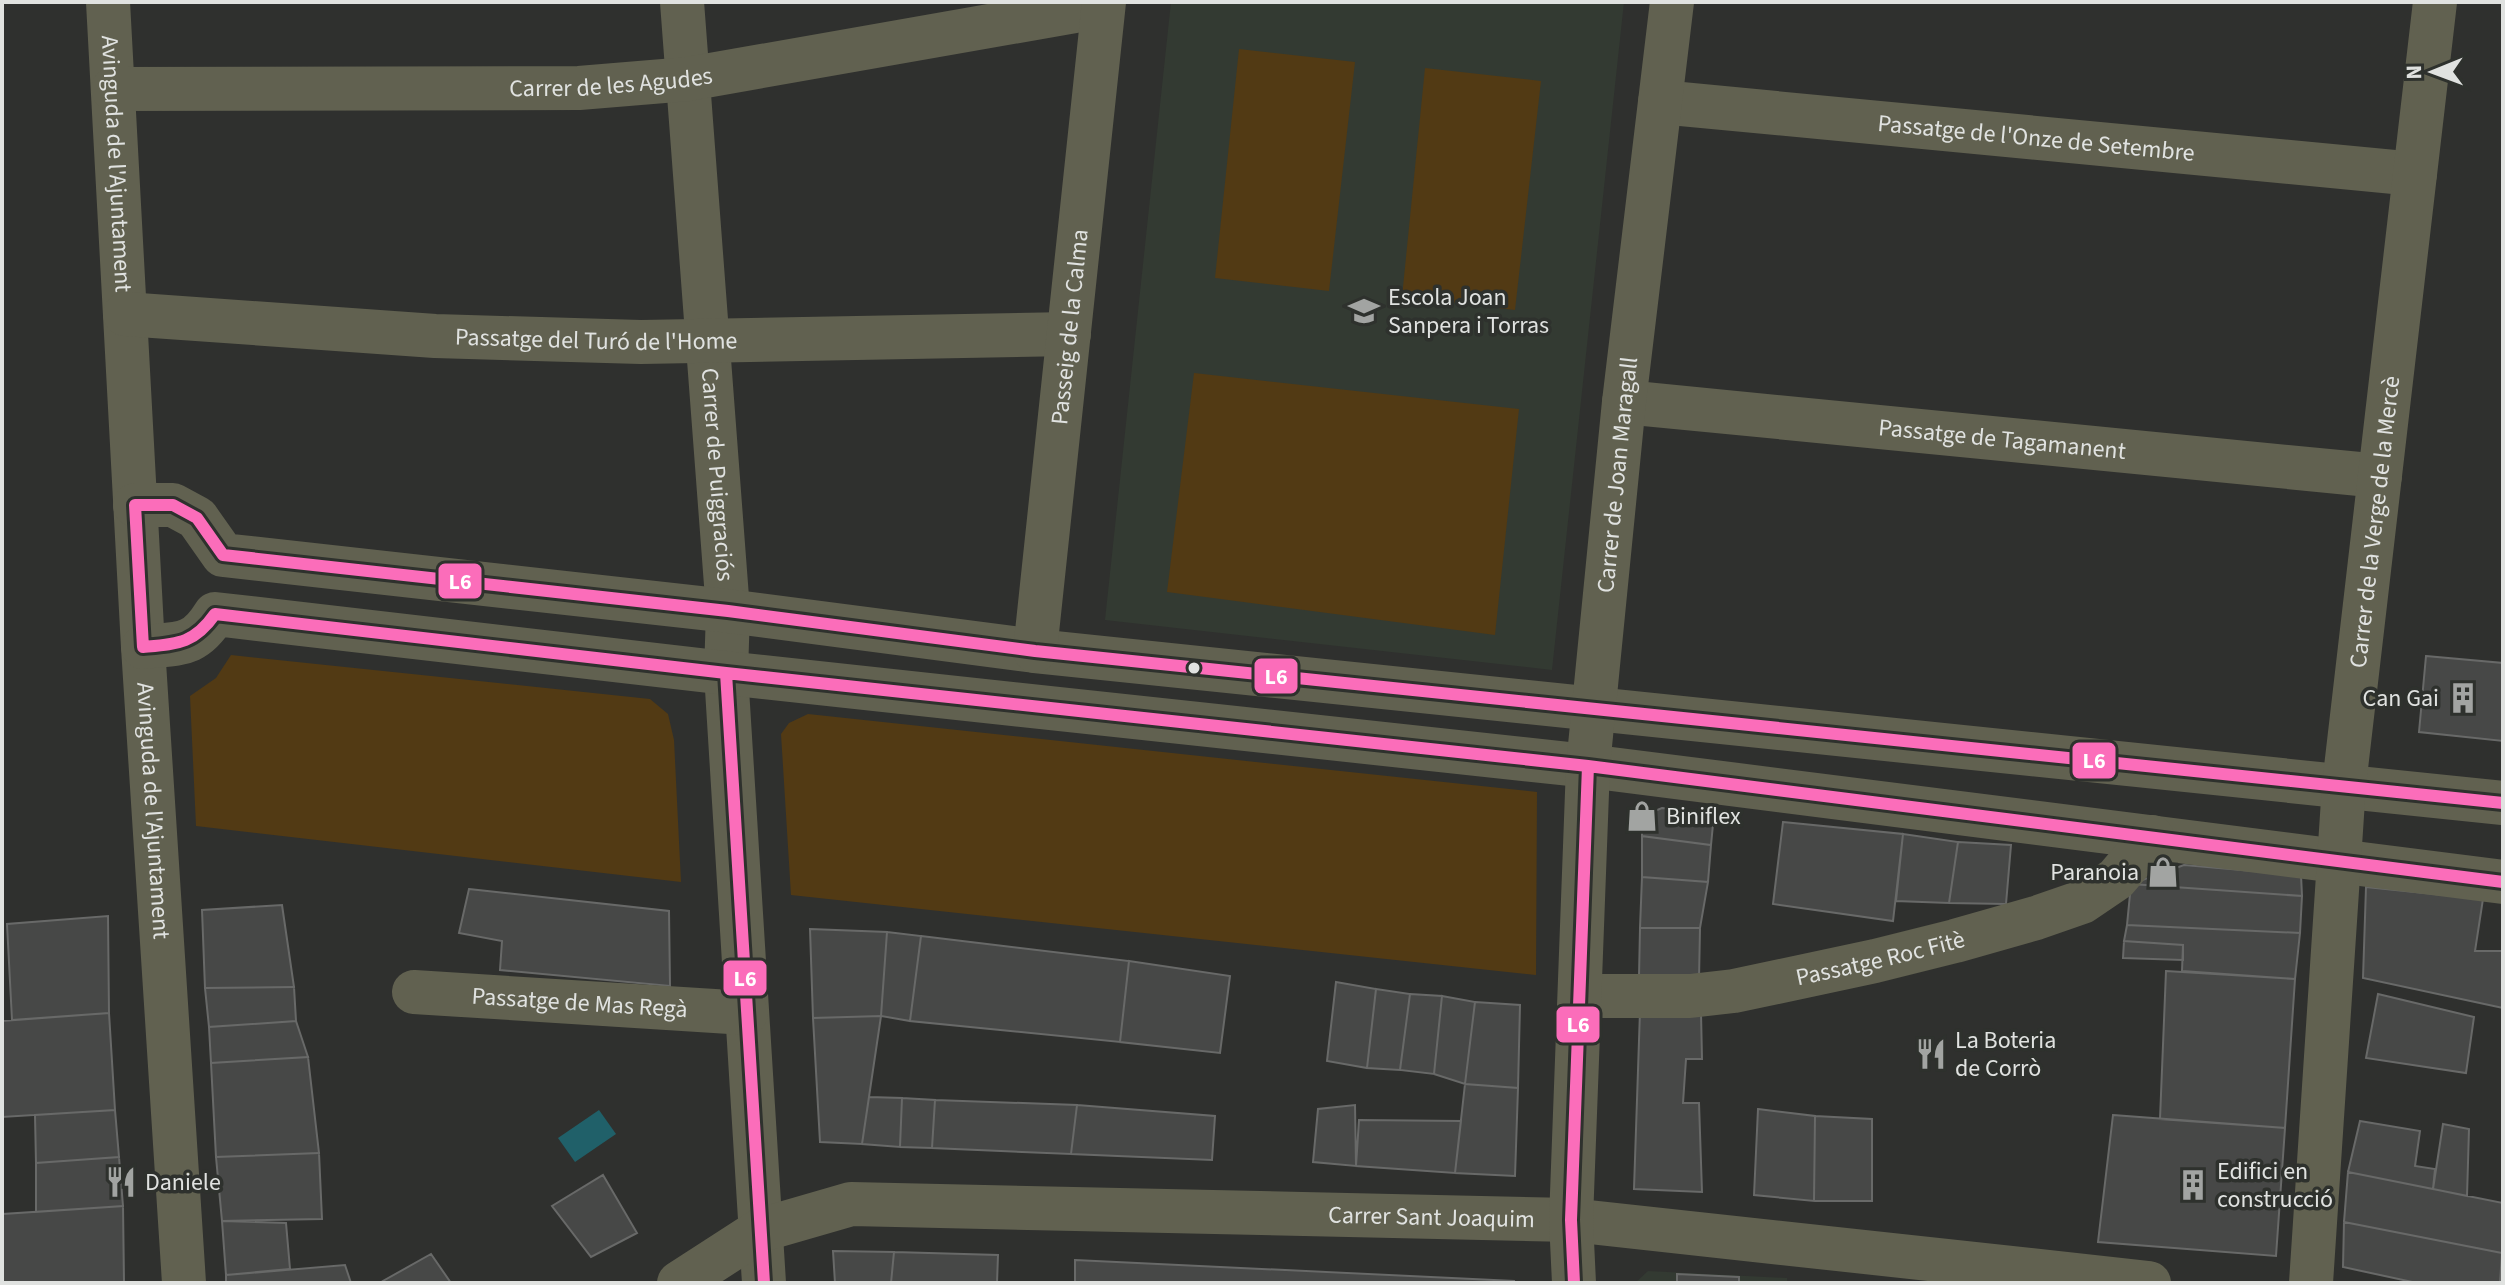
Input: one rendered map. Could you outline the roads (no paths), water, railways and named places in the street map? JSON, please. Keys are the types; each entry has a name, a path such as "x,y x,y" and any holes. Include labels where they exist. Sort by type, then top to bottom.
{"street":[{"name":"Avinguda de l'Ajuntament","path":"108,2 143,647 184,1283"},
{"name":"Carrer de Puiggraciós","path":"682,2 728,611 726,673 764,1283"},
{"name":"Carrer de Joan Maragall","path":"1574,1283 1571,1220 1592,709 1624,402 1672,2"},
{"name":"Carrer de la Verge de la Mercè","path":"2311,1283 2344,785 2435,2"},
{"name":"Carrer de les Agudes","path":"113,89 579,88 688,79 1104,4"},
{"name":"Passeig de la Calma","path":"1035,651 1104,4"},
{"name":"Passatge de l'Onze de Setembre","path":"1660,102 2415,174"},
{"name":"Passatge del Turó de l'Home","path":"125,314 435,336 641,342 1069,334"},
{"name":"Passatge de Tagamanent","path":"1624,402 2380,476"},
{"path":"135,505 173,505 197,518 223,555 215,614 204,632 184,643 143,647"},
{"path":"223,555 728,611 1035,651 2503,803"},
{"path":"215,614 726,673 1588,766 2503,882"},
{"name":"Passatge Roc Fitè","path":"1580,996 1690,996 1734,991 1929,948 2082,902 2116,879 2152,837"},
{"name":"Passatge de Mas Regà","path":"414,992 746,1013"},
{"name":"Carrer Sant Joaquim","path":"679,1283 761,1230 851,1204 1571,1220 2149,1283"}],"water":[{"path":"599,1110 616,1134 575,1162 558,1138"}],"place":[{"name":"Escola Joan Sanpera i Torras","path":"1364,311"},
{"name":"Can Gai","path":"2463,698"},
{"name":"Biniflex","path":"1642,816"},
{"name":"Paranoia","path":"2163,872"},
{"name":"La Boteria de Corrò","path":"1931,1054"},
{"name":"Daniele","path":"121,1182"},
{"name":"Edifici en construcció","path":"2193,1185"}]}
